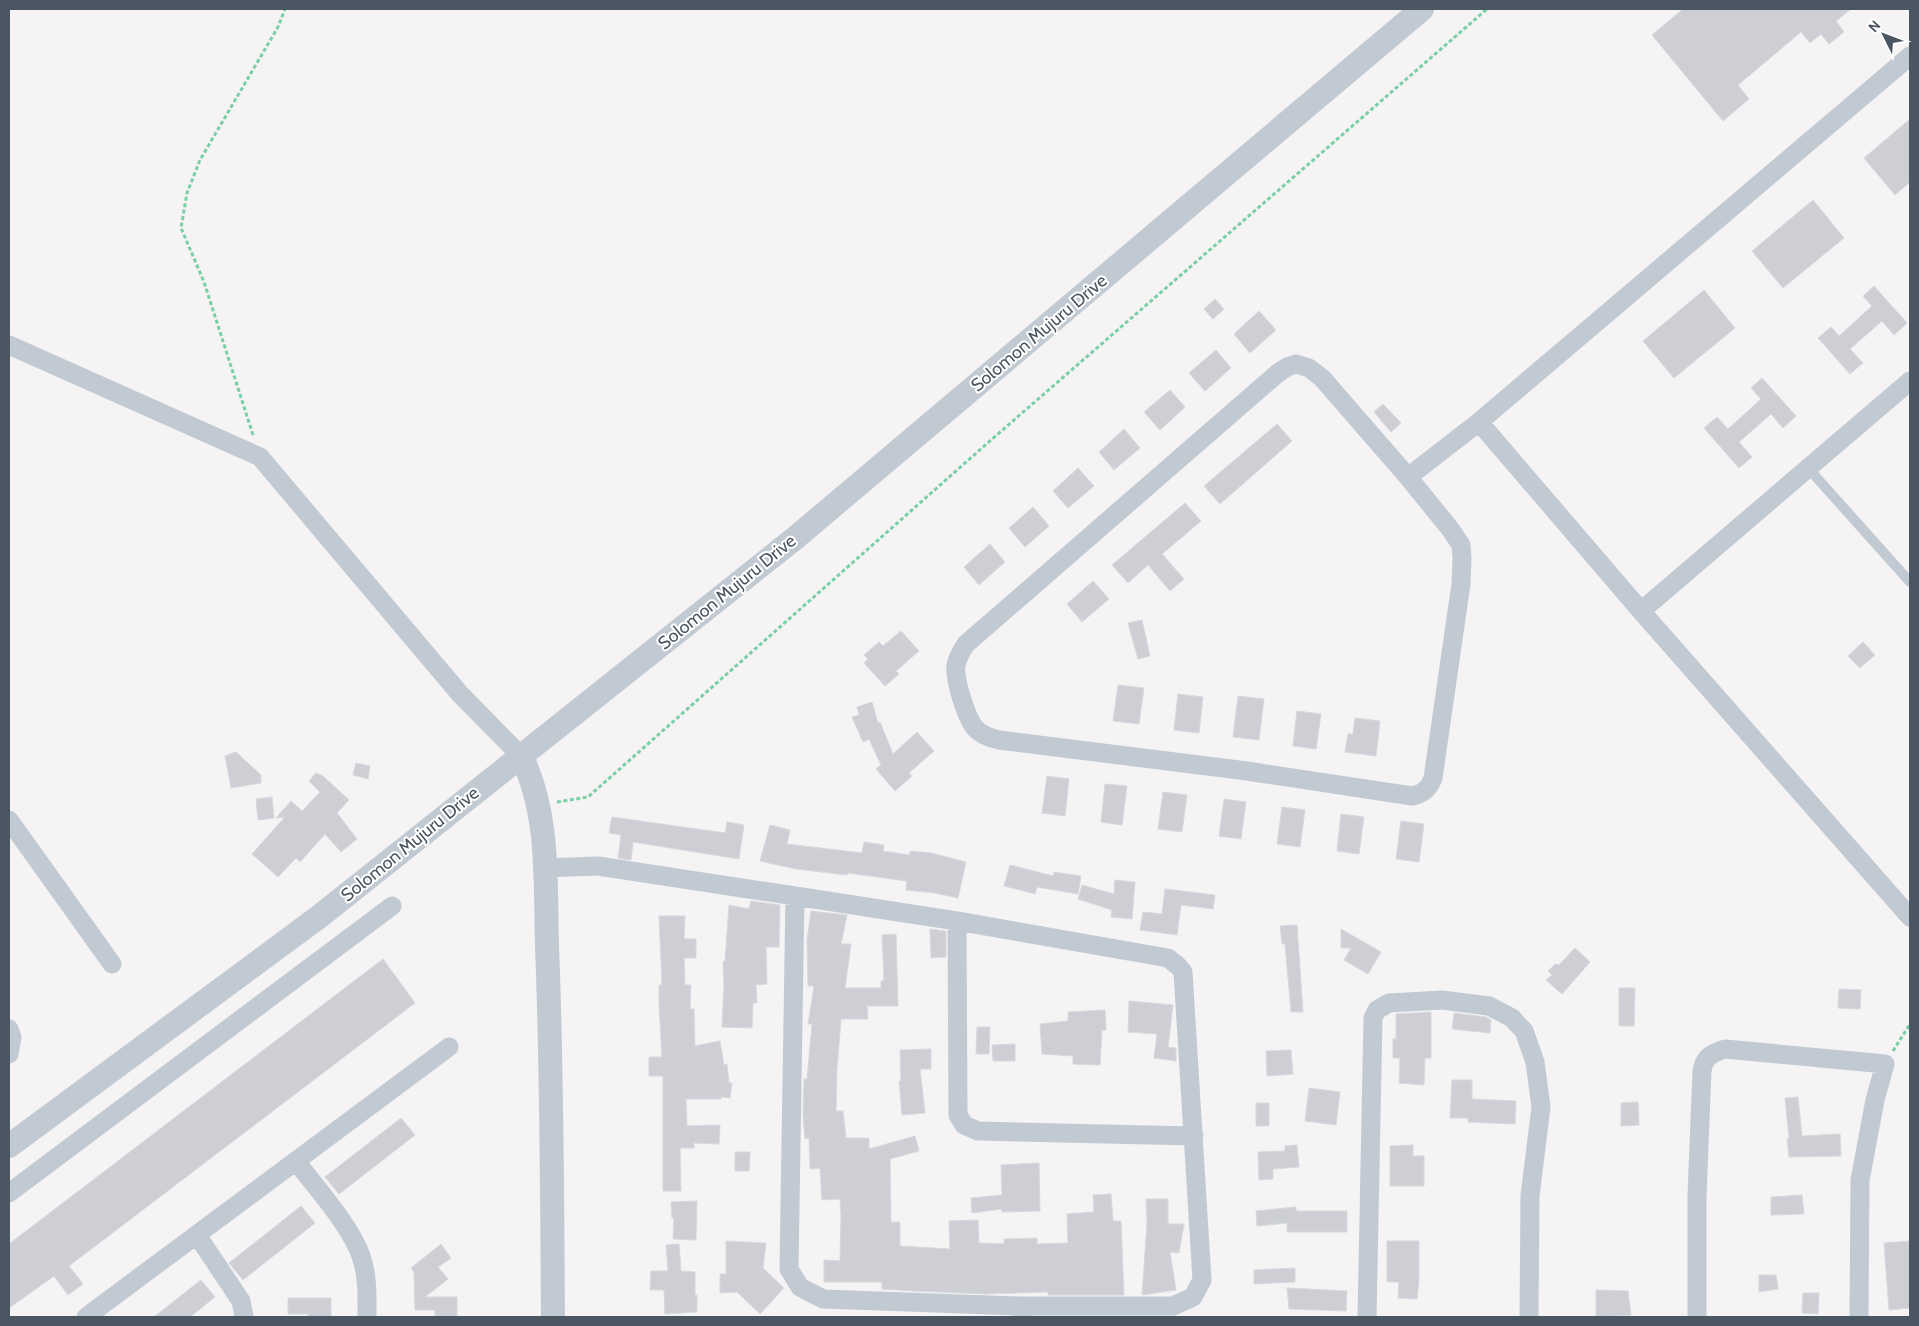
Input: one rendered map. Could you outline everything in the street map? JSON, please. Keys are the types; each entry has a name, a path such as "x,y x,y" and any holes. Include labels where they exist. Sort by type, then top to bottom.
{"street":[{"name":"Solomon Mujuru Drive","path":"9,1146 320,916 794,539 1422,9"},
{"path":"1408,477 1478,422 1910,56"},
{"path":"9,345 260,457 460,694 521,756 530,773 539,805 544,868 549,990 553,1317"},
{"path":"1296,364 1303,366 1322,378 1408,477 1461,545 1462,558 1433,778 1430,786 1420,794 1412,796 1247,770 999,740 982,734 971,721 956,674 960,653 966,644 1287,367 1296,364"},
{"path":"1641,611 1910,381"},
{"path":"1478,422 1910,917"},
{"path":"9,820 112,964"},
{"path":"544,868 598,866 795,896 957,921 1168,958 1183,972 1202,1280 1193,1297 1173,1306 1022,1311 823,1300 800,1287 789,1269 795,896"},
{"path":"9,1193 392,906"},
{"path":"957,921 958,1115 964,1125 978,1131 1194,1136"},
{"path":"1367,1317 1373,1018 1377,1010 1389,1003 1442,1000 1489,1006 1512,1018 1524,1031 1535,1062 1541,1107 1530,1196 1529,1317"},
{"path":"9,1029 12,1037 9,1054"},
{"path":"94,1315 197,1235 449,1047"},
{"path":"1696,1317 1697,1185 1702,1071 1703,1064 1708,1056 1725,1049 1884,1064 1875,1100 1860,1180 1859,1317"},
{"path":"296,1161 348,1230 361,1256 367,1280 367,1317"},
{"path":"197,1235 241,1301 244,1317"}],"lane":[{"path":"1808,468 1910,582"}],"path":[{"path":"260,457 204,282 181,228 187,193 200,160 278,27 285,9"},
{"path":"539,805 588,797 999,434 1487,9"},
{"path":"1884,1064 1910,1024"}],"building":[{"path":"1683,9 1851,9 1836,21 1844,32 1829,44 1821,34 1810,43 1801,32 1738,85 1749,99 1723,121 1652,35"},
{"path":"1910,119 1910,182 1895,195 1864,158"},
{"path":"1813,200 1844,238 1783,288 1752,251"},
{"path":"1874,286 1907,323 1894,335 1882,321 1850,349 1863,363 1850,374 1818,338 1831,327 1839,336 1872,306 1863,296"},
{"path":"1704,290 1735,328 1674,378 1643,341"},
{"path":"1215,299 1224,309 1213,319 1204,309"},
{"path":"1259,311 1276,330 1250,353 1234,334"},
{"path":"1216,350 1231,368 1205,391 1189,373"},
{"path":"1762,378 1796,416 1783,428 1771,414 1739,442 1752,457 1739,468 1704,428 1717,417 1728,429 1761,399 1751,388"},
{"path":"1170,390 1185,407 1160,430 1144,412"},
{"path":"1383,404 1401,423 1391,432 1374,412"},
{"path":"1277,424 1292,441 1220,504 1204,486"},
{"path":"1124,429 1140,448 1114,470 1099,452"},
{"path":"1078,468 1094,486 1068,508 1053,491"},
{"path":"1185,503 1201,521 1162,554 1184,579 1170,591 1148,565 1128,583 1112,565"},
{"path":"1033,507 1049,526 1025,547 1009,528"},
{"path":"990,544 1005,562 979,585 964,567"},
{"path":"1093,581 1109,599 1082,622 1067,604"},
{"path":"1142,620 1150,656 1138,659 1128,623"},
{"path":"901,631 919,651 896,671 899,674 885,686 864,663 868,659 864,655 879,642 883,646"},
{"path":"1863,642 1875,655 1860,668 1848,656"},
{"path":"1118,685 1144,688 1139,724 1113,721"},
{"path":"1178,694 1203,697 1199,733 1174,730"},
{"path":"1238,696 1264,699 1259,740 1233,737"},
{"path":"872,702 878,723 880,722 893,754 917,732 934,751 909,773 912,776 895,791 876,769 881,765 869,739 863,742 852,717 859,715 857,707"},
{"path":"1297,711 1321,714 1316,749 1293,746"},
{"path":"1355,718 1380,721 1376,756 1345,752 1348,734 1353,734"},
{"path":"236,752 261,775 261,783 231,788 225,756"},
{"path":"356,763 370,766 368,779 353,775"},
{"path":"316,773 323,776 349,800 337,813 357,839 341,852 325,834 300,862 296,858 278,877 252,854 285,817 276,818 291,801 302,811 320,792 309,781"},
{"path":"1047,776 1069,779 1065,816 1042,813"},
{"path":"1105,784 1127,786 1122,825 1101,822"},
{"path":"1163,792 1187,795 1182,832 1158,829"},
{"path":"272,797 274,818 258,820 256,799"},
{"path":"1224,799 1246,802 1241,839 1219,836"},
{"path":"1282,807 1305,810 1300,847 1277,844"},
{"path":"1341,814 1364,817 1359,854 1337,851"},
{"path":"612,817 725,833 727,822 744,825 739,859 633,842 631,860 618,858 621,835 609,833"},
{"path":"1401,821 1424,824 1419,862 1396,859"},
{"path":"770,825 790,830 787,844 862,853 864,842 884,845 883,851 910,855 910,851 931,853 966,862 958,898 906,890 907,881 848,873 847,875 796,869 760,861"},
{"path":"1010,865 1053,876 1054,872 1081,876 1078,894 1037,887 1035,894 1004,886"},
{"path":"1115,880 1135,882 1132,919 1111,917 1112,910 1078,899 1082,885 1114,894"},
{"path":"1165,889 1215,895 1213,909 1181,905 1177,935 1140,930 1143,912 1162,914"},
{"path":"751,901 780,905 779,947 766,947 767,984 756,985 757,1003 753,1003 752,1028 722,1027 723,961 725,961 729,905 749,909"},
{"path":"811,911 847,915 841,944 851,944 845,988 881,988 881,981 884,981 882,935 896,934 898,1006 867,1006 868,1019 841,1019 836,1111 843,1111 846,1138 869,1138 869,1149 915,1136 919,1151 890,1159 891,1222 900,1222 900,1246 950,1249 949,1221 978,1220 979,1243 1004,1244 1004,1239 1037,1238 1037,1244 1068,1243 1067,1214 1094,1212 1093,1195 1111,1194 1113,1221 1121,1221 1124,1295 1048,1295 1048,1292 986,1294 914,1291 882,1289 882,1282 824,1282 824,1260 840,1261 841,1216 840,1199 822,1200 820,1168 810,1169 809,1138 805,1139 803,1114 804,1079 807,1079 812,1024 808,1024 814,986 808,986 807,940"},
{"path":"659,916 685,916 684,939 696,939 696,958 684,958 685,985 691,985 690,1009 694,1009 695,1046 720,1041 724,1065 727,1064 729,1083 732,1083 730,1098 686,1099 687,1126 720,1125 719,1144 694,1143 694,1148 680,1148 681,1191 663,1191 663,1076 649,1076 649,1057 662,1057 659,1004 659,985 662,985"},
{"path":"1297,925 1303,1012 1291,1012 1285,944 1282,944 1280,926"},
{"path":"930,929 946,931 946,957 931,958"},
{"path":"1341,929 1381,952 1368,974 1344,960 1351,948 1341,948"},
{"path":"1575,948 1590,962 1562,994 1546,980 1552,975 1548,971 1555,964 1559,965"},
{"path":"383,959 415,1003 69,1266 83,1284 68,1295 54,1276 9,1308 9,1244"},
{"path":"1619,988 1635,988 1634,1026 1619,1026"},
{"path":"1839,989 1861,990 1860,1009 1838,1008"},
{"path":"1129,1001 1173,1005 1168,1047 1176,1048 1176,1061 1154,1058 1157,1034 1128,1032"},
{"path":"1105,1010 1106,1030 1102,1030 1100,1065 1073,1064 1073,1056 1042,1054 1040,1024 1068,1021 1068,1012"},
{"path":"1431,1012 1431,1058 1425,1058 1424,1085 1399,1083 1400,1058 1393,1058 1393,1039 1396,1039 1396,1014"},
{"path":"1454,1013 1486,1017 1491,1020 1490,1033 1452,1029"},
{"path":"977,1027 990,1027 989,1054 976,1054"},
{"path":"1015,1044 1015,1061 993,1061 992,1045"},
{"path":"931,1049 931,1069 920,1069 925,1113 902,1115 899,1081 901,1081 900,1050"},
{"path":"1291,1050 1293,1074 1267,1076 1266,1051"},
{"path":"1452,1080 1472,1080 1472,1099 1516,1101 1515,1124 1468,1122 1468,1118 1450,1118"},
{"path":"1309,1088 1340,1092 1336,1125 1305,1121"},
{"path":"1798,1097 1802,1136 1840,1134 1841,1156 1789,1157 1785,1098"},
{"path":"1638,1102 1639,1125 1621,1126 1621,1103"},
{"path":"1256,1103 1269,1103 1269,1126 1256,1126"},
{"path":"401,1118 415,1135 339,1194 325,1177"},
{"path":"1297,1145 1299,1167 1273,1169 1273,1179 1259,1180 1258,1152 1285,1151 1285,1146"},
{"path":"1413,1145 1413,1156 1424,1156 1424,1186 1390,1186 1390,1146"},
{"path":"735,1152 750,1152 749,1171 735,1171"},
{"path":"1039,1163 1040,1211 1002,1212 1002,1209 972,1213 971,1198 1002,1195 1001,1165"},
{"path":"1802,1195 1804,1214 1771,1215 1771,1197"},
{"path":"1146,1199 1168,1199 1168,1224 1184,1224 1179,1253 1170,1252 1176,1290 1142,1295 1147,1223"},
{"path":"697,1201 696,1240 673,1239 674,1218 672,1218 671,1202"},
{"path":"301,1206 315,1223 243,1280 229,1263"},
{"path":"1296,1207 1296,1211 1347,1211 1347,1232 1287,1232 1287,1223 1257,1226 1256,1211"},
{"path":"726,1241 766,1243 763,1268 784,1288 760,1314 737,1292 720,1293 720,1274 726,1274"},
{"path":"1387,1241 1419,1241 1417,1299 1398,1298 1399,1282 1387,1282"},
{"path":"1910,1241 1910,1308 1889,1310 1884,1243"},
{"path":"441,1244 451,1258 438,1267 448,1279 425,1297 457,1297 457,1316 435,1316 435,1310 415,1310 414,1272 411,1268"},
{"path":"679,1244 681,1271 695,1272 697,1312 665,1314 664,1290 650,1290 651,1271 668,1271 666,1245"},
{"path":"1295,1268 1295,1282 1254,1284 1254,1270"},
{"path":"1759,1275 1776,1275 1778,1289 1759,1292"},
{"path":"201,1280 215,1297 190,1317 154,1317"},
{"path":"1287,1288 1347,1291 1346,1311 1289,1309"},
{"path":"1596,1290 1628,1291 1631,1315 1596,1317"},
{"path":"1803,1293 1819,1293 1818,1314 1802,1313"},
{"path":"288,1298 331,1298 331,1317 308,1317 308,1314 288,1314"}]}
